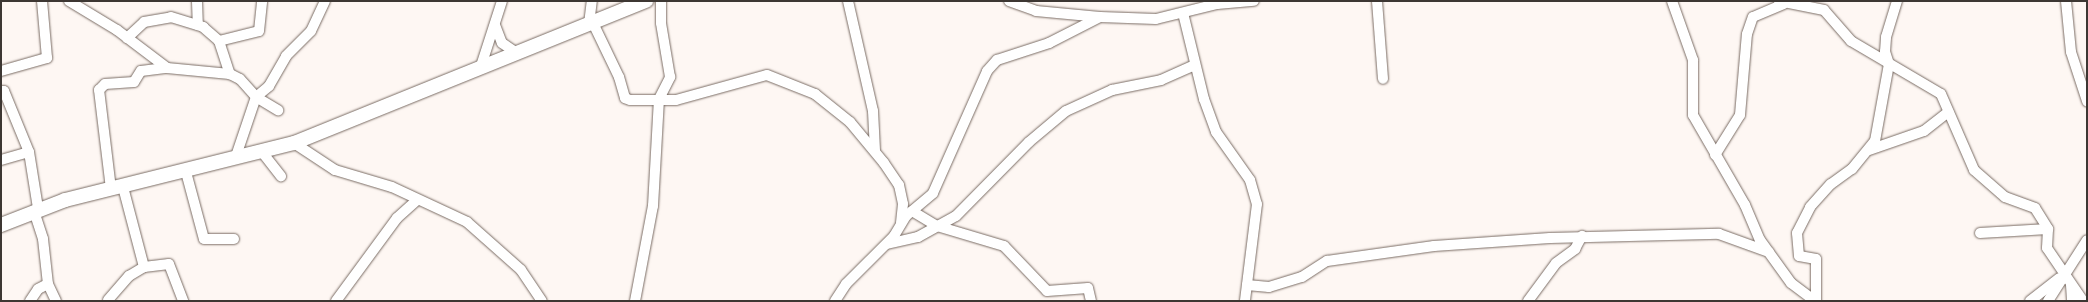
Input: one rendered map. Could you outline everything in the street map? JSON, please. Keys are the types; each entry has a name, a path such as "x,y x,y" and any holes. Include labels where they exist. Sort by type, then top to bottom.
{"street":[{"path":"1,71 48,58 42,1"},
{"path":"69,1 127,38 167,68"},
{"path":"197,1 198,25"},
{"path":"219,41 259,31 262,1"},
{"path":"235,159 256,98 269,86 286,56 311,31 325,1"},
{"path":"481,66 502,1"},
{"path":"592,1 591,23 619,77 625,98 658,102 698,96 740,80 766,75 815,94 832,106 874,150 899,185 903,204 900,226"},
{"path":"1,225 36,209 186,172 294,143 481,66 517,54 646,1"},
{"path":"635,301 653,206 658,102 670,77 661,23 661,1"},
{"path":"848,1 873,111 874,150"},
{"path":"1009,1 1036,11 1100,17 1156,19 1217,4 1254,1"},
{"path":"1377,1 1383,79"},
{"path":"1672,1 1693,60 1693,115 1769,252 1791,283 1816,301"},
{"path":"1869,150 1883,109 1889,64 1885,52 1886,36 1898,1"},
{"path":"2066,1 2071,52 2087,101"},
{"path":"1715,155 1740,115 1747,34 1753,17 1781,3 1824,10 1851,41 1941,94 1974,170 2005,197 2035,208 2048,229 2047,248 2083,301"},
{"path":"1182,13 1194,65 1216,132 1250,180 1257,204 1245,301"},
{"path":"127,38 144,22 171,17 198,25 219,41 230,74"},
{"path":"835,301 846,284 887,244 912,211 933,194 987,71 997,60 1048,43 1100,17"},
{"path":"495,25 502,43 517,54"},
{"path":"887,244 918,237 956,216 1029,142 1066,111 1112,90 1161,80 1194,65"},
{"path":"144,267 117,188 100,90 105,84 134,82 141,72 167,68 230,74 240,79 256,98 278,110"},
{"path":"1,91 4,91 29,152 36,209 43,239 48,284 56,301"},
{"path":"1816,301 1816,259 1799,256 1797,233 1810,207 1869,150 1924,131 1948,112"},
{"path":"294,143 335,170 392,187 467,222 521,270 542,301"},
{"path":"1,160 29,152"},
{"path":"262,152 281,176"},
{"path":"186,172 204,238 234,238"},
{"path":"336,301 396,218 418,200"},
{"path":"912,211 937,226 1004,246 1047,291 1088,288 1091,301"},
{"path":"1980,233 2048,229"},
{"path":"1247,285 1269,287 1302,277 1327,261 1434,246 1582,236 1719,234 1769,252"},
{"path":"1528,301 1556,263 1575,249 1582,236"},
{"path":"2048,301 2087,240"},
{"path":"106,300 129,276 144,267 169,264 183,301"},
{"path":"2030,301 2064,274"},
{"path":"30,301 38,289 48,284"},
{"path":"2071,285 2072,301"},
{"path":"106,300 120,301"}]}
